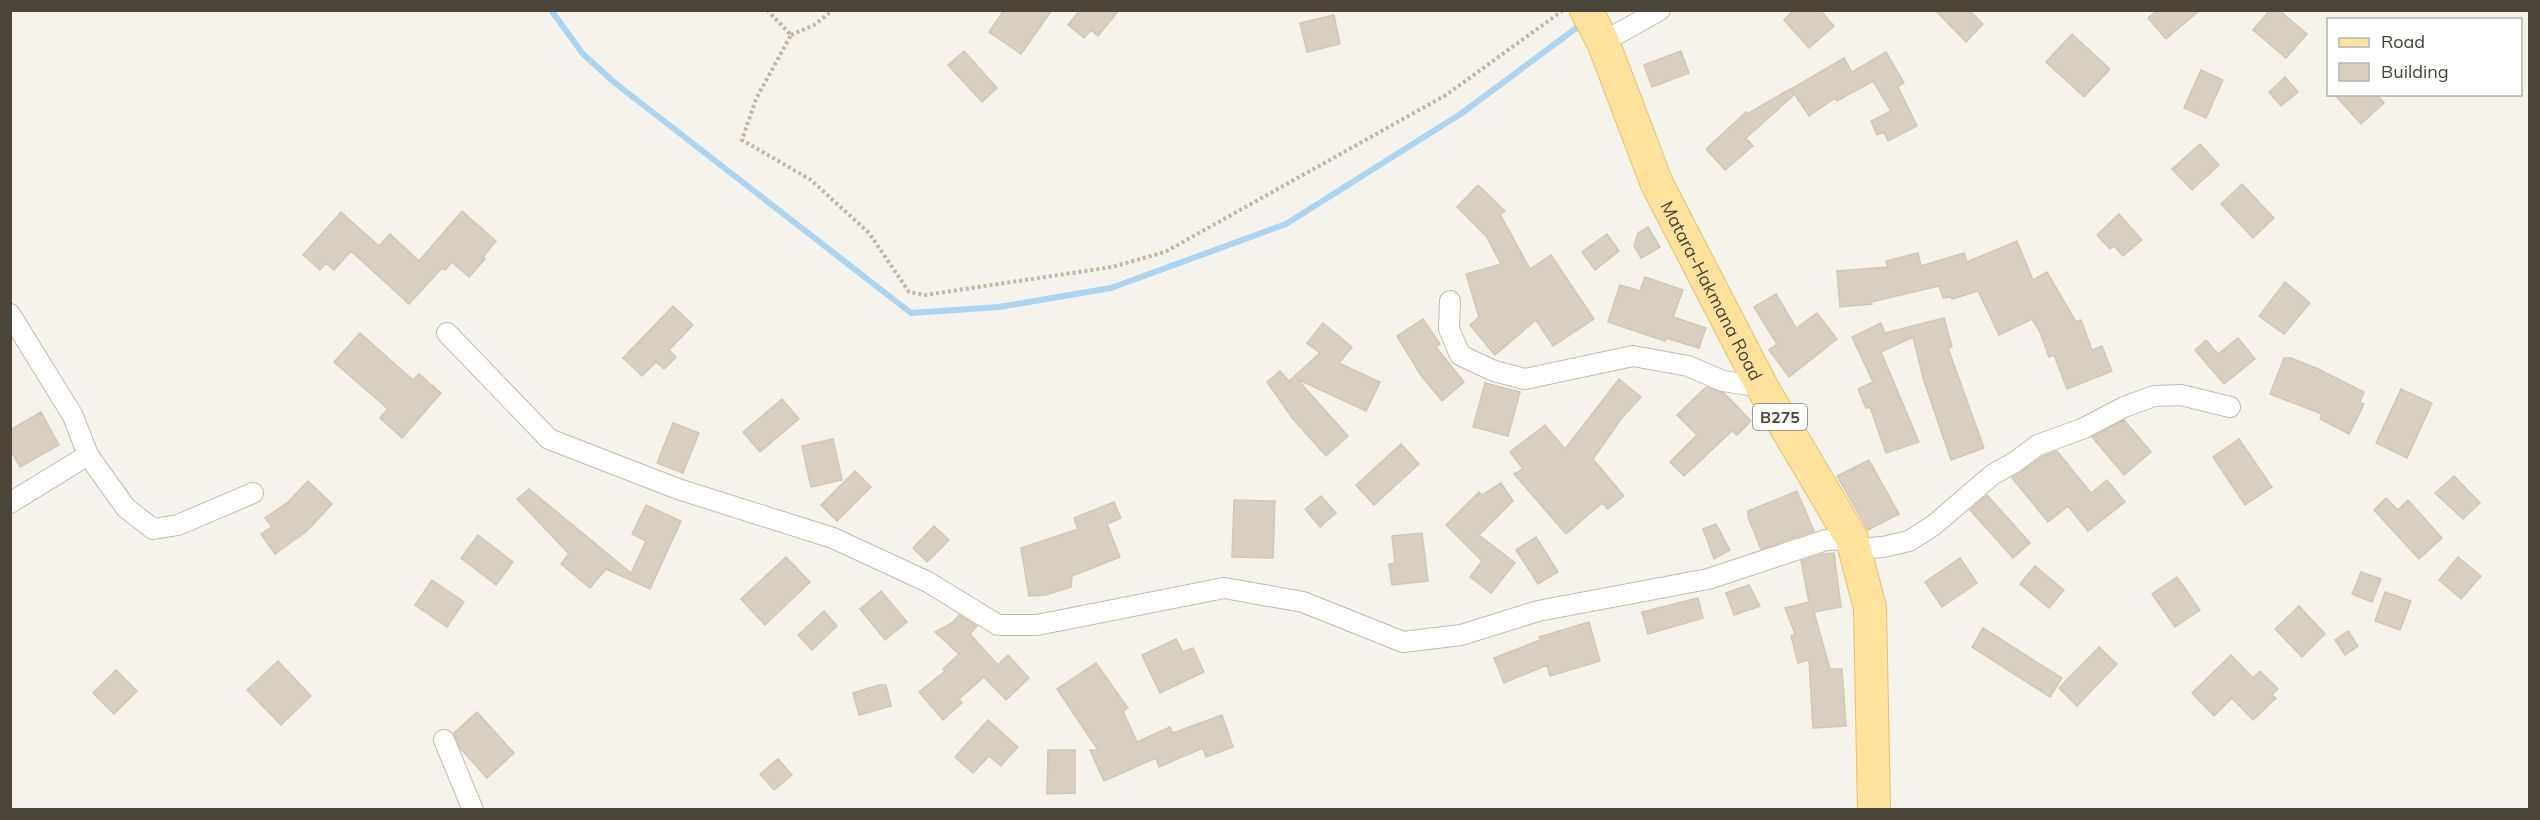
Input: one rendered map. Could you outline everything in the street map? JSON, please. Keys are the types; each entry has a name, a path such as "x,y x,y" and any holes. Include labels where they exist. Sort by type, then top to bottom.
{"main road":[{"name":"Matara-Hakmana Road","path":"1578,11 1603,42 1657,184 1762,387 1853,544 1870,608 1874,810"}],"street":[{"path":"1603,42 1660,10"},
{"path":"1450,301 1449,329 1460,355 1494,371 1515,377 1526,380 1589,364 1633,356 1688,366 1723,381 1762,387"},
{"path":"10,314 73,416 88,455 126,508 153,529 178,525 253,493"},
{"path":"447,333 549,439 678,489 832,538 928,582 998,625 1037,625 1224,588 1303,602 1403,642 1461,635 1538,610 1708,579 1826,540 1883,547 1909,541 1934,525 1992,475 2038,445 2084,428 2124,407 2154,396 2181,395 2230,407"},
{"path":"10,503 88,455"},
{"path":"444,740 473,810"}],"path":[{"path":"767,10 791,35"},
{"path":"833,10 813,25 791,35 756,99 742,140 811,180 869,233 909,292 925,295 1112,267 1165,252 1446,95 1578,11"},
{"path":"1327,10 1341,10"}],"building":[{"path":"1004,10 1052,10 1021,54 989,32"},
{"path":"1080,10 1119,10 1098,36 1091,30 1084,38 1068,25"},
{"path":"1794,10 1820,10 1834,26 1809,48 1784,20"},
{"path":"1935,10 1969,10 1983,24 1966,42"},
{"path":"2158,10 2200,10 2166,39 2148,18"},
{"path":"2270,10 2279,10 2307,34 2286,58 2253,30"},
{"path":"1334,15 1340,44 1307,52 1300,23"},
{"path":"2072,34 2110,69 2084,97 2046,62"},
{"path":"964,51 997,88 982,102 948,65"},
{"path":"1681,51 1689,73 1652,87 1644,65"},
{"path":"1886,52 1904,83 1898,87 1917,126 1888,141 1884,132 1877,135 1871,121 1891,111 1873,81 1837,101 1835,98 1809,116 1791,89 1844,58 1852,72"},
{"path":"2201,70 2223,80 2206,118 2184,108"},
{"path":"2285,77 2298,92 2281,106 2269,92"},
{"path":"1790,89 1794,95 1746,138 1753,146 1725,170 1706,149 1746,112 1747,114"},
{"path":"2336,96 2378,96 2384,103 2361,124"},
{"path":"2200,144 2219,165 2192,190 2172,169"},
{"path":"2242,184 2274,218 2253,238 2221,204"},
{"path":"1478,185 1505,211 1500,214 1530,269 1551,255 1594,319 1553,346 1536,320 1495,355 1470,325 1479,317 1466,274 1501,264 1486,236 1457,207"},
{"path":"462,211 496,241 483,257 485,259 469,277 452,262 445,270 442,268 409,304 351,251 334,270 326,263 320,270 303,255 341,212 379,246 390,234 419,261"},
{"path":"2119,214 2142,240 2123,256 2114,246 2110,249 2097,235"},
{"path":"1648,227 1660,247 1641,258 1634,246 1638,233"},
{"path":"1607,234 1619,251 1595,270 1582,252"},
{"path":"2017,241 2033,280 2047,272 2076,322 2081,320 2092,350 2102,346 2112,371 2067,389 2054,355 2049,357 2040,332 2032,319 1999,335 1978,291 1952,299 1951,297 1943,298 1939,286 1871,302 1872,304 1840,307 1837,271 1888,267 1886,261 1918,253 1921,266 1964,253 1967,262"},
{"path":"1645,277 1683,290 1673,317 1706,328 1699,348 1666,338 1665,341 1608,322 1620,285 1640,291"},
{"path":"2285,282 2310,303 2284,334 2259,316"},
{"path":"1776,294 1796,328 1817,313 1837,339 1789,377 1769,350 1777,344 1754,307"},
{"path":"673,306 693,325 669,350 676,357 664,369 656,362 642,376 623,358"},
{"path":"1944,318 1952,347 1948,348 1984,448 1951,460 1923,378 1913,337 1881,352 1919,442 1886,453 1870,407 1866,408 1858,389 1873,382 1852,337 1881,323 1885,333"},
{"path":"1423,319 1440,344 1436,347 1464,382 1442,401 1420,374 1397,336"},
{"path":"1323,323 1352,347 1339,363 1380,382 1366,411 1297,379 1348,436 1326,456 1293,419 1267,382 1280,371 1289,381 1320,353 1307,343"},
{"path":"360,333 413,380 419,374 441,393 402,438 380,418 388,409 334,362"},
{"path":"2238,338 2255,359 2224,384 2195,350 2206,340 2218,354"},
{"path":"2284,358 2291,358 2316,368 2364,392 2360,402 2364,404 2349,434 2320,419 2322,414 2270,394"},
{"path":"1619,379 1641,397 1621,419 1593,459 1624,496 1608,509 1602,503 1566,534 1514,474 1523,469 1510,452 1545,425 1565,449"},
{"path":"1485,383 1520,392 1508,436 1473,427"},
{"path":"1706,387 1724,393 1751,421 1737,435 1732,431 1684,476 1670,462 1697,435 1677,415"},
{"path":"2401,389 2432,403 2407,458 2376,443"},
{"path":"782,399 799,419 760,452 743,432"},
{"path":"41,412 59,445 20,467 10,449 10,430"},
{"path":"2124,420 2151,452 2124,475 2092,437"},
{"path":"673,423 699,433 683,473 657,463"},
{"path":"833,439 842,480 811,487 802,446"},
{"path":"2239,439 2272,487 2245,505 2213,457"},
{"path":"1401,444 1419,464 1374,505 1356,485"},
{"path":"2057,451 2091,493 2107,480 2125,502 2088,531 2068,506 2048,522 2012,478 2044,456"},
{"path":"1869,460 1899,514 1868,530 1837,476"},
{"path":"855,471 871,487 837,521 821,505"},
{"path":"2454,476 2480,503 2463,519 2435,493"},
{"path":"308,481 332,504 307,531 275,554 261,534 272,527 265,518 288,502"},
{"path":"1501,483 1513,501 1479,535 1515,563 1491,593 1470,577 1482,561 1446,525 1479,492 1482,495"},
{"path":"529,489 631,573 646,541 632,534 646,505 681,521 650,589 606,569 590,588 561,564 569,554 517,499"},
{"path":"1797,491 1814,531 1761,549 1748,517 1748,511"},
{"path":"1987,495 2030,543 2013,558 1970,510"},
{"path":"1321,496 1336,513 1320,527 1305,509"},
{"path":"2386,498 2398,510 2408,500 2442,538 2419,559 2374,510"},
{"path":"1234,500 1275,501 1273,558 1232,557"},
{"path":"1114,502 1121,518 1107,524 1120,557 1072,576 1071,587 1046,595 1029,596 1021,548 1078,529 1074,518"},
{"path":"1716,524 1730,550 1714,559 1703,529"},
{"path":"934,526 949,540 927,562 913,548"},
{"path":"1422,533 1428,581 1392,585 1389,564 1395,563 1392,536"},
{"path":"478,535 513,562 496,585 461,558"},
{"path":"1536,537 1558,572 1538,584 1516,550"},
{"path":"1834,553 1841,607 1814,612 1830,669 1842,669 1846,726 1813,728 1809,660 1798,663 1791,636 1795,634 1785,608 1809,602 1801,561"},
{"path":"786,557 810,582 765,625 741,599"},
{"path":"2458,557 2481,576 2461,599 2439,580"},
{"path":"1960,558 1977,583 1942,607 1925,582"},
{"path":"2035,566 2064,590 2049,608 2020,584"},
{"path":"2361,572 2381,579 2372,602 2352,594"},
{"path":"2177,577 2200,610 2175,627 2152,594"},
{"path":"432,580 464,602 447,627 415,605"},
{"path":"1749,585 1760,606 1734,615 1726,593"},
{"path":"881,591 907,622 885,640 860,609"},
{"path":"2385,592 2411,601 2400,630 2375,621"},
{"path":"1698,598 1703,618 1648,634 1642,612"},
{"path":"2299,606 2325,634 2302,657 2275,629"},
{"path":"824,611 837,626 812,650 798,635"},
{"path":"959,615 977,626 970,634 998,665 1008,655 1029,678 1006,700 984,677 959,699 962,703 943,720 919,692 945,671 943,669 959,654 935,632 952,623"},
{"path":"1589,622 1600,661 1550,676 1547,665 1504,683 1494,658 1540,640 1539,637"},
{"path":"1983,628 2062,678 2050,697 1972,647"},
{"path":"2348,631 2358,646 2345,655 2335,640"},
{"path":"1176,639 1183,652 1193,648 1204,672 1160,693 1142,655"},
{"path":"2099,647 2117,664 2077,706 2059,688"},
{"path":"2231,655 2253,678 2260,671 2278,689 2272,695 2276,698 2253,720 2232,698 2214,716 2192,693"},
{"path":"278,661 311,696 281,725 247,690"},
{"path":"1096,663 1128,708 1123,711 1137,742 1170,727 1173,733 1222,715 1233,747 1206,757 1203,748 1159,767 1156,758 1104,781 1090,750 1098,750 1057,689"},
{"path":"116,670 137,691 114,714 93,693"},
{"path":"886,685 891,706 859,715 853,693"},
{"path":"477,712 514,753 487,778 460,748 454,733"},
{"path":"988,720 1018,747 1001,766 989,756 973,773 955,757"},
{"path":"1048,750 1075,750 1075,793 1047,794"},
{"path":"778,759 792,775 774,790 760,774"}],"waterway":[{"path":"551,10 583,54 615,83 911,313 999,307 1111,288 1286,224 1462,113 1583,23"}]}
